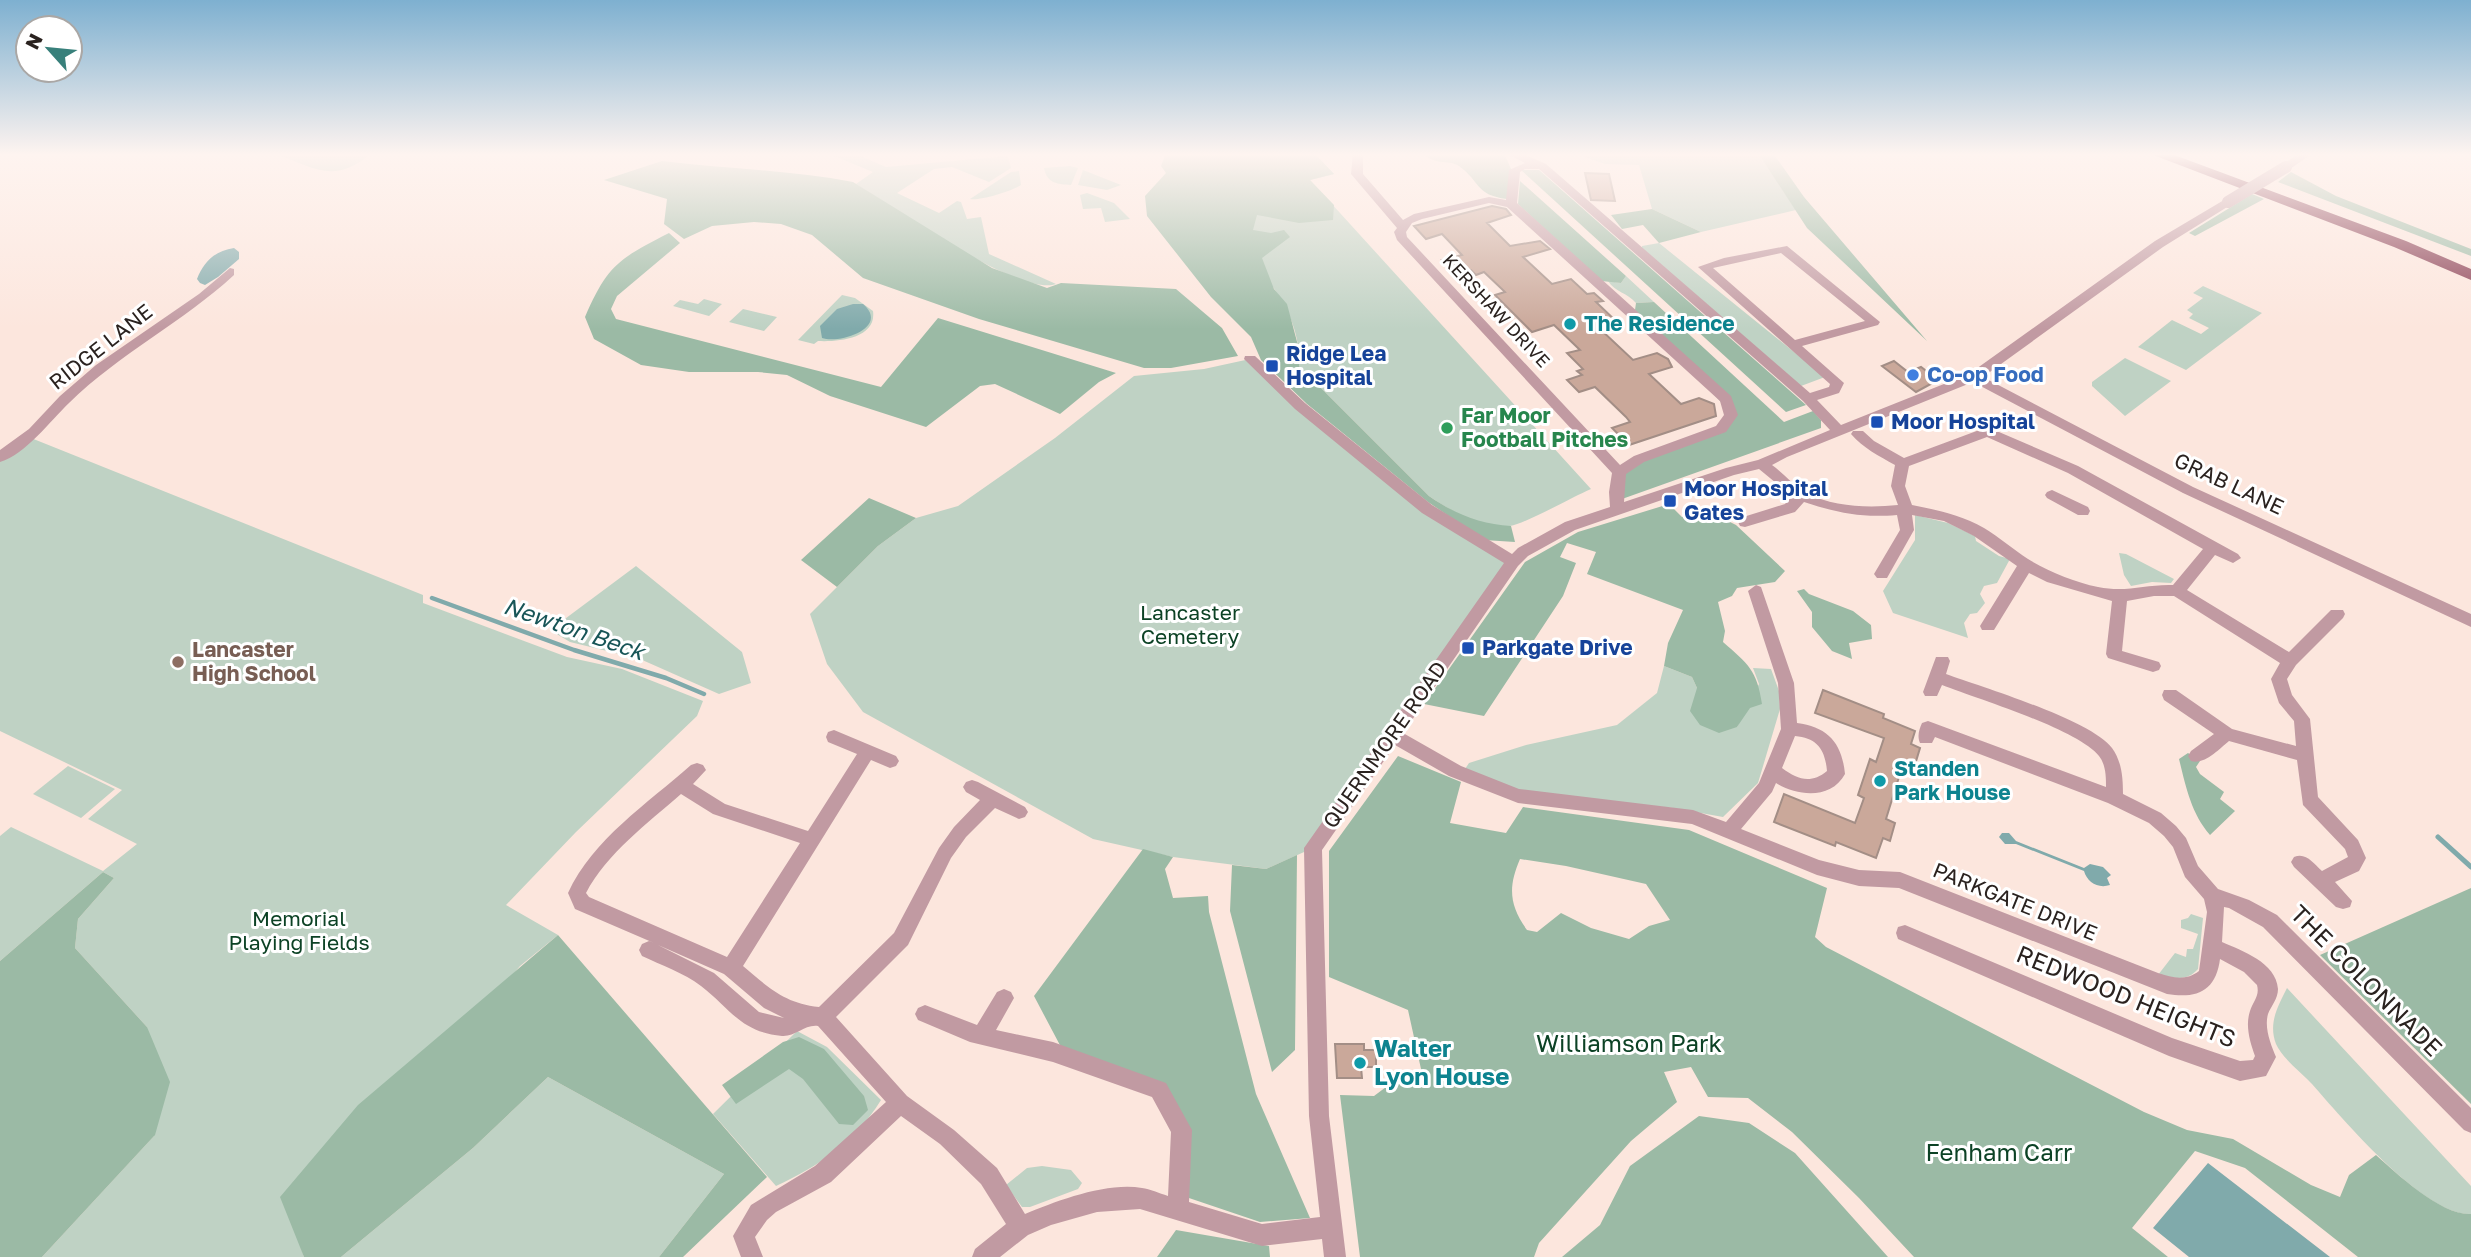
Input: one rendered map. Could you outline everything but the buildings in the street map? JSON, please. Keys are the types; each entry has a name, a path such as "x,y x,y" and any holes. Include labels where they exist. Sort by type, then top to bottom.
{"highway":[{"path":"2313,212 2400,244 2471,275"},
{"path":"2344,212 2471,263"}],"street":[{"path":"1390,212 1403,227 1408,220 1437,212"},
{"path":"1519,212 1726,399 1731,415 1721,429 1639,459 1619,472 1616,492 1618,509"},
{"path":"1596,212 1808,398 1839,431"},
{"name":"QUERNMORE ROAD","path":"1335,1257 1319,1116 1312,848 1513,562 1523,552 1570,526 1731,471 1762,464 1974,377 2159,244 2212,212"},
{"name":"KERSHAW DRIVE","path":"1403,227 1401,238 1619,472"},
{"path":"1794,344 1874,322 1783,250 1757,257 1733,257 1704,267 1837,383 1834,390 1808,398"},
{"name":"RIDGE LANE","path":"0,457 34,432 65,399 101,368 203,297 230,272"},
{"path":"1250,359 1300,406 1427,509 1513,562"},
{"name":"GRAB LANE","path":"1974,377 2188,490 2471,621"},
{"path":"1882,573 1904,538 1907,509 1897,486 1903,463 1986,432 2020,445 2079,492 2232,558"},
{"path":"1858,434 1869,444 1903,463"},
{"path":"1762,464 1801,496 1846,510 1875,512 1907,509 1948,517 1979,532 2026,565 2072,585 2120,597 2154,590 2177,591 2290,661"},
{"path":"2052,495 2079,492"},
{"path":"2079,492 2083,511"},
{"path":"1745,522 1790,508 1801,496"},
{"path":"2177,591 2213,548"},
{"path":"1988,626 2026,565"},
{"path":"1730,831 1766,787 1789,729 1786,683 1756,591"},
{"path":"2120,597 2114,654 2153,666"},
{"path":"2320,880 2353,865 2357,858 2352,845 2309,800 2302,719 2286,698 2279,679 2290,661 2337,614"},
{"path":"1936,677 2069,727 2087,737 2104,749 2113,764 2116,774 2114,798"},
{"path":"2170,695 2227,734 2304,755"},
{"path":"1772,770 1788,783 1809,787 1824,784 1836,774 1836,755 1828,740 1806,729 1789,729"},
{"path":"1926,738 1928,729 2114,798 2155,818 2180,843 2191,871 2212,896"},
{"path":"2197,756 2227,734"},
{"name":"PARKGATE DRIVE","path":"1392,735 1455,771 1518,796 1693,817 1817,867 1859,878 1900,880 2140,976 2178,988 2191,987 2208,975 2216,912 2212,896"},
{"path":"834,737 890,761"},
{"path":"731,968 867,753"},
{"path":"697,770 629,830 582,879 577,893 582,903 731,968 771,1002 797,1014 816,1017 900,1103 947,1137 989,1176 1020,1227"},
{"path":"681,785 719,809 811,839"},
{"path":"972,787 1019,812"},
{"path":"649,950 707,979 737,1008 754,1020 785,1027 816,1017 901,939 945,853 960,832 992,799"},
{"path":"2300,862 2343,901"},
{"name":"THE COLONNADE","path":"2212,896 2250,908 2270,921 2471,1123"},
{"name":"REDWOOD HEIGHTS","path":"1905,933 2169,1047 2240,1072 2259,1069 2266,1057 2259,1040 2258,1023 2260,1008 2267,998 2267,985 2258,970 2212,947"},
{"path":"982,1035 1004,998"},
{"path":"925,1014 982,1035 1053,1052 1159,1090 1182,1130 1178,1208"},
{"path":"752,1257 744,1236 750,1220 765,1205 822,1175 900,1103"},
{"path":"983,1257 1020,1227 1051,1214 1110,1199 1140,1198 1262,1234 1330,1227"}],"green space":[{"path":"665,212 901,212 992,268 1047,288 1061,283 1176,289 1222,328 1238,356 1171,368 1144,368 979,319 863,278 812,235 781,224 754,222 712,226 684,239 664,224"},
{"path":"899,212 964,212 967,219 981,217 989,254 1056,284 1038,284 1014,277"},
{"path":"1102,212 1123,212 1130,219 1105,222"},
{"path":"1147,212 1334,212 1333,220 1299,223 1257,215 1253,230 1271,233 1284,230 1290,237 1262,258 1274,289 1287,304 1300,353 1299,366 1429,496 1468,517 1511,526 1515,542 1484,540 1428,502 1307,404 1261,360 1251,337 1211,297 1147,216"},
{"name":"Far Moor Football Pitches","path":"1202,212 1339,212 1591,489 1510,526 1478,522 1447,508 1429,496 1299,366 1297,341 1290,318 1279,296 1248,257"},
{"path":"1526,212 1554,212 1626,276 1621,283 1601,281"},
{"path":"1567,212 1586,212 1806,405 1786,412"},
{"path":"1658,212 1789,212 1701,232"},
{"path":"1658,212 1701,232 1659,243 1643,225 1622,229 1611,215"},
{"path":"1796,212 1817,212 1927,341 1807,228"},
{"path":"2223,212 2240,212 2195,236 2189,233"},
{"path":"2355,212 2376,212 2471,249 2471,256"},
{"path":"669,233 680,243 617,296 611,309 616,319 881,387 938,318 1116,373 1099,382 1060,414 995,384 980,386 926,427 830,396 787,375 758,372 689,372 641,365 594,339 585,317 601,285 617,265"},
{"path":"1659,243 1825,377 1801,386 1642,248"},
{"path":"1626,276 1654,302 1636,303 1608,281 1621,283"},
{"path":"2203,286 2262,313 2186,370 2138,347 2172,320 2201,334 2209,328 2189,318 2193,314 2187,310 2203,298 2193,293"},
{"path":"842,295 855,298 873,311 869,328 854,337 835,341 818,341 814,344 798,340"},
{"path":"704,299 722,304 709,316 673,306 680,300 698,304"},
{"path":"1654,302 1784,422 1813,411 1821,420 1821,428 1622,499 1624,474 1642,461 1724,431 1735,417 1635,310 1636,303"},
{"path":"743,309 777,317 764,331 729,322"},
{"path":"2125,358 2171,381 2125,416 2092,386 2092,382"},
{"name":"Lancaster Cemetery","path":"1250,359 1427,509 1513,562 1313,848 1266,869 1173,857 1093,839 863,712 827,664 810,614 878,546 916,518 958,506 1055,438 1134,376 1204,369"},
{"name":"Memorial Playing Fields","path":"31,438 423,595 423,603 567,657 622,669 703,701 697,716 576,832 506,905 558,935 520,966 296,1232 304,1257 42,1257 154,1136 147,1027 75,948 78,919 114,878 103,872 0,961 0,836 11,827 103,871 137,844 88,819 122,790 0,731 0,460"},
{"path":"869,498 916,518 878,546 837,587 801,560"},
{"path":"1669,504 1682,517 1704,509 1736,525 1785,571 1775,582 1737,588 1732,596 1718,602 1725,631 1723,642 1750,668 1762,704 1750,708 1737,727 1719,733 1700,725 1690,711 1697,688 1692,677 1664,666 1668,643 1683,610 1587,574 1596,552 1567,543 1560,557 1576,563 1563,596 1484,716 1424,704 1525,562 1578,532"},
{"path":"1915,515 1948,523 1975,536 1976,541 1999,556 2010,559 1997,583 1984,586 1980,594 1985,603 1977,613 1970,614 1964,623 1968,638 1893,613 1883,591 1915,540"},
{"path":"2119,553 2174,579 2171,583 2152,582 2131,586 2124,575"},
{"path":"636,566 742,652 751,683 719,694 640,659 570,642 550,630"},
{"path":"1804,589 1809,594 1853,611 1871,625 1872,639 1849,643 1852,659 1832,651 1812,627 1812,612 1797,591"},
{"path":"1664,666 1692,677 1697,688 1737,727 1759,684 1753,668 1771,669 1779,691 1780,709 1758,783 1723,817 1673,808 1523,792 1465,769 1469,763 1526,745 1617,725 1657,693"},
{"path":"2188,753 2200,761 2196,767 2200,774 2224,792 2220,799 2235,811 2210,835 2194,809 2184,780 2179,759"},
{"name":"Fenham Carr","path":"1398,756 1461,782 1450,823 1506,833 1523,807 1689,830 1827,888 1815,937 1826,947 2144,1112 2187,1130 2233,1139 2311,1185 2340,1197 2349,1175 2376,1155 2434,1201 2459,1213 2471,1214 2471,1257 2358,1257 2245,1168 2195,1151 2132,1228 2168,1257 1914,1257 1792,1132 1748,1098 1708,1097 1691,1067 1664,1072 1677,1102 1631,1141 1539,1243 1534,1257 1360,1257 1340,1095 1374,1096 1390,1084 1423,1078 1408,1010 1329,977 1329,851","holes":["1520,859 1646,884 1670,920 1649,926 1629,939 1591,928 1561,913 1537,932 1527,930 1512,896"]},
{"path":"68,766 115,789 81,818 33,794"},
{"path":"1143,849 1173,857 1165,869 1173,898 1208,896 1209,912 1256,1094 1310,1218 1260,1222 1186,1197 1165,1088 1062,1049 1034,996"},
{"path":"1297,855 1295,1050 1272,1072 1230,911 1232,865 1266,869"},
{"path":"103,872 114,878 78,919 75,948 147,1027 170,1082 155,1135 42,1257 0,1257 0,961"},
{"path":"2471,888 2471,1104 2320,955"},
{"path":"2191,914 2203,918 2198,969 2184,977 2158,975 2175,953 2186,957 2187,949 2193,949 2198,934 2181,928 2181,920"},
{"path":"558,935 767,1177 683,1257 659,1257 724,1174 548,1077 473,1148 341,1257 304,1257 280,1197 358,1105"},
{"path":"2287,988 2471,1186 2471,1214 2452,1211 2408,1183 2363,1140 2283,1055 2276,1044 2273,1029 2275,1015"},
{"path":"797,1031 827,1047 881,1100 860,1128 835,1151 776,1186 713,1114"},
{"path":"799,1037 824,1049 864,1096 868,1110 853,1125 839,1124 803,1079 789,1069 736,1104 722,1085 783,1042"},
{"path":"548,1077 724,1174 659,1257 341,1257 473,1148"},
{"path":"1699,1116 1749,1123 1795,1153 1888,1257 1562,1257 1600,1225 1630,1166"},
{"path":"1042,1166 1071,1170 1082,1183 1078,1189 1030,1207 1022,1207 1006,1185 1027,1168"},
{"path":"1176,1230 1269,1246 1270,1257 1157,1257"}],"water":[{"path":"234,248 239,252 239,259 205,285 200,283 197,279 207,262 216,254"},
{"path":"863,304 870,312 871,320 867,326 850,336 822,338 820,326 837,309"},
{"path":"2002,833 2009,833 2016,841 2084,868 2090,864 2103,867 2111,875 2107,878 2110,885 2094,884 2084,871 2016,844 2005,844 1999,837"},
{"path":"2208,1163 2330,1257 2189,1257 2153,1228"}],"waterway":[{"name":"Newton Beck","path":"432,598 574,650 666,678 704,694"},
{"path":"2438,837 2471,867"}],"place":[{"name":"The Residence","path":"1570,324"},
{"name":"Ridge Lea Hospital","path":"1272,366"},
{"name":"Co-op Food","path":"1913,375"},
{"name":"Moor Hospital","path":"1877,422"},
{"name":"Far Moor Football Pitches","path":"1447,428"},
{"name":"Moor Hospital Gates","path":"1670,501"},
{"name":"Parkgate Drive","path":"1468,648"},
{"name":"Lancaster High School","path":"178,662"},
{"name":"Standen Park House","path":"1880,781"},
{"name":"Walter Lyon House","path":"1360,1063"}],"park label":[{"name":"Williamson Park","path":"1629,1044"}]}
